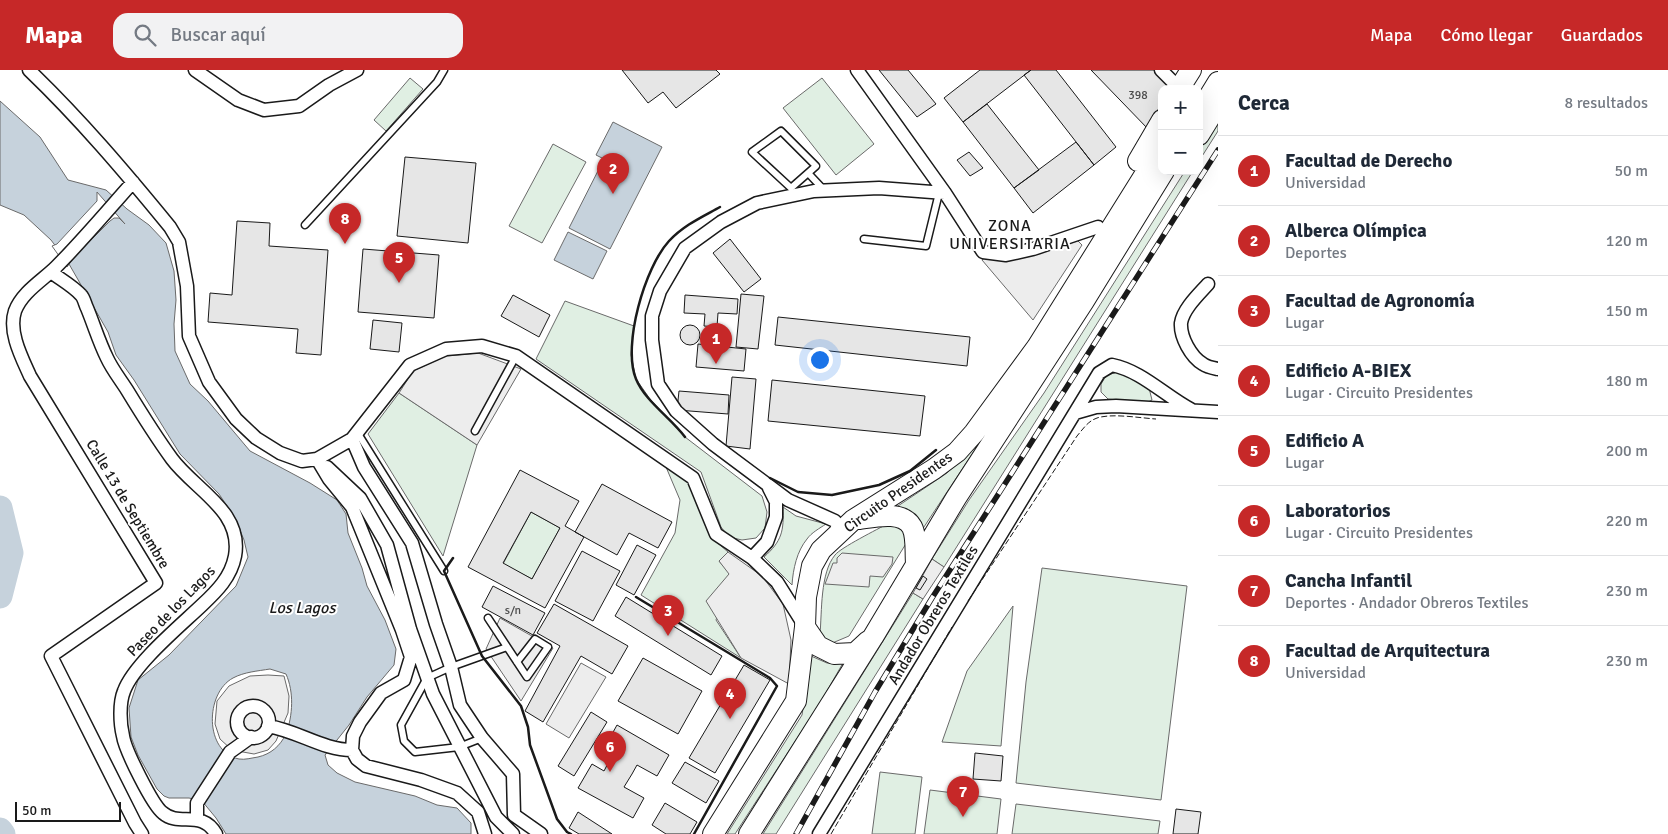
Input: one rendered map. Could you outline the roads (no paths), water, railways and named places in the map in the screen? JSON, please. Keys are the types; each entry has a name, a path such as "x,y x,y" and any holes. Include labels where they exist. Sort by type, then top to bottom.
{"main road":[{"path":"1182,85 1191,70"},
{"path":"1201,85 1210,70"},
{"path":"1203,106 1218,82"},
{"path":"1202,130 1218,104"},
{"path":"934,469 1021,347 1098,227 1158,127"},
{"name":"Circuito Presidentes","path":"713,834 796,701 805,627 806,597 812,566 821,550 847,526 957,452 974,433 1037,347 1158,154"},
{"name":"Circuito Presidentes","path":"749,834 873,637 956,498 1084,301 1162,175"},
{"path":"956,498 1013,427 1104,293 1176,175"},
{"path":"847,526 886,516 902,518 911,526 915,540 916,563"},
{"path":"805,627 818,646 834,654 855,653 873,637"}],"street":[{"path":"29,70 63,102 129,186 170,227 179,242 187,286 189,336 209,382 236,419 256,438 280,453 302,461 317,459 354,435 410,365 446,349 482,346 516,356 693,478 716,534 752,558 777,582 805,627"},
{"path":"195,70 238,100 264,110 299,106 329,85 357,70"},
{"path":"858,70 983,252 1006,255 1034,249 1098,227"},
{"path":"1161,70 1175,85"},
{"path":"54,269 129,186"},
{"path":"847,526 788,500 713,444 676,411 658,384 652,340 652,316 660,291 685,248 721,222 757,203 824,190 879,188 942,193"},
{"name":"Paseo de los Lagos","path":"54,269 82,296 107,358 173,461 216,502 228,518 237,538 235,557 228,577 131,676 123,693 121,715 123,736 128,754 150,795 162,813 175,819 197,819"},
{"name":"Calle 13 de Septiembre","path":"54,269 23,298 16,311 13,324 19,350 30,376 156,583 52,656 142,834"},
{"path":"1208,284 1191,302 1181,322 1183,335 1190,352 1203,365 1218,369"},
{"name":"Andador Obreros Textiles","path":"818,834 1099,373 1112,365 1126,368 1192,410"},
{"path":"1076,413 1096,407 1116,406 1218,412"},
{"path":"354,435 364,467 412,543 451,667 460,705 482,738 513,774 514,815 541,834"},
{"path":"317,459 360,498 387,546 410,629 433,694 496,817 513,834"},
{"path":"317,459 329,479 352,506 402,630 410,657 404,680 381,693 360,722 353,736 352,750 357,759 366,766 421,780 457,793 478,812 485,834"},
{"path":"752,558 767,542 776,517 776,502 768,485"},
{"path":"216,834 213,828 197,819 197,803 230,752 251,738 264,734 268,726 268,716 261,708 250,706 241,712 238,722 241,732 251,738"},
{"path":"268,726 285,730 338,750 352,750"}],"lane":[{"path":"305,225 437,82 444,70"},
{"path":"781,131 816,166 808,173 791,188 752,152 781,131"},
{"path":"808,173 824,190"},
{"path":"864,239 926,246 942,193"},
{"path":"475,431 516,356"},
{"path":"354,435 444,570"},
{"path":"488,618 527,678 548,647 535,640 517,662"},
{"path":"482,738 459,747 415,752 404,741 401,725 427,678 451,667 507,647"}],"water":[{"name":"Los Lagos","path":"0,101 40,137 68,180 106,190 149,225 166,243 174,271 176,300 174,324 175,351 190,384 208,401 250,451 310,483 337,500 346,514 348,533 367,586 385,620 396,649 394,665 367,697 349,725 325,755 328,765 337,773 355,782 415,796 437,805 457,808 471,823 471,834 226,834 202,801 189,798 169,798 157,789 138,755 131,737 129,708 138,680 169,655 236,586 248,557 244,540 235,518 219,494 180,454 134,380 116,355 108,332 69,264 51,240 24,215 0,205","holes":["270,669 286,674 290,688 291,711 286,734 281,742 275,749 263,756 239,759 228,754 219,746 214,734 212,721 213,708 217,696 224,686 233,678 251,672"]},
{"path":"613,122 662,147 610,249 569,228 604,159 596,155"},
{"path":"568,232 607,251 593,279 554,260"}],"waterway":[{"path":"0,508 11,553 0,596"},
{"path":"0,830 3,834"}],"railway":[{"path":"796,834 875,692 932,598 1218,150"}],"place":[{"name":"Alberca Olímpica","path":"613,194"},
{"name":"Facultad de Arquitectura","path":"345,244"},
{"name":"Edificio A","path":"399,283"},
{"name":"Facultad de Derecho","path":"716,364"},
{"name":"Facultad de Agronomía","path":"668,636"},
{"name":"Edificio A-BIEX","path":"730,719"},
{"name":"Laboratorios","path":"610,772"},
{"name":"Cancha Infantil","path":"963,817"}],"district":[{"name":"ZONA UNIVERSITARIA","path":"1010,234"}]}
